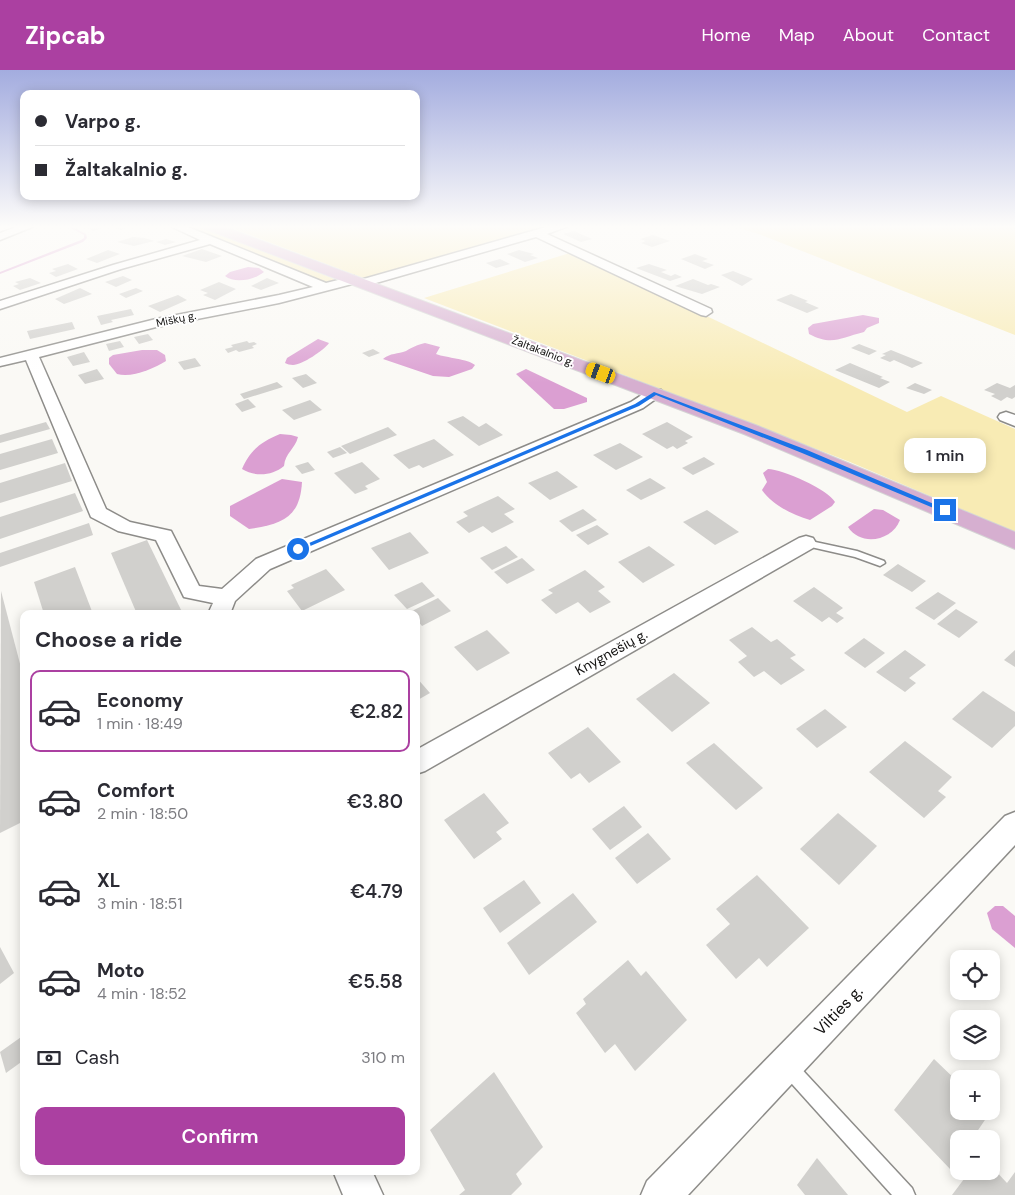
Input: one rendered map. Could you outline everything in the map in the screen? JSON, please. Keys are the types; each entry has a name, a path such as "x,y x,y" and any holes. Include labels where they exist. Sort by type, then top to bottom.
{"main road":[{"name":"Žaltakalnio g.","path":"346,278 656,393 805,452 1015,541"}],"street":[{"path":"0,305 85,278"},
{"path":"300,278 327,288"},
{"name":"Miškų g.","path":"0,362 156,323 374,278"},
{"path":"634,278 706,312"},
{"path":"31,354 98,513 125,527 164,535 192,592 223,605 263,564 637,405 656,393"},
{"name":"Knygnešių g.","path":"420,761 806,543"},
{"name":"Vilties g.","path":"661,1195 1015,825"},
{"path":"354,1175 363,1195"}],"lane":[{"path":"806,543 856,554 880,563"},
{"path":"786,1064 905,1195"}],"shaded area":[{"path":"228,278 253,278 244,280"},
{"path":"312,278 331,278 334,280 329,283"},
{"path":"490,278 626,278 907,412 941,396 1015,429 1015,532 850,462 424,298"},
{"path":"869,278 1015,278 1015,335"},
{"path":"863,315 879,318 879,323 867,328 864,332 836,340 824,340 809,334 808,328 813,324"},
{"path":"318,339 329,343 302,363 293,365 285,363 287,358"},
{"path":"425,343 440,347 436,354 468,361 475,365 472,369 449,377 433,376 383,359"},
{"path":"142,350 157,350 165,355 166,361 149,370 129,375 117,374 109,364 109,358 113,355"},
{"path":"526,369 587,398 587,402 564,409 554,409 516,374"},
{"path":"280,434 298,437 286,458 284,466 274,472 263,474 247,472 242,469 257,447"},
{"path":"768,469 784,472 815,486 835,502 810,520 790,512 777,505 762,490 767,482 763,473"},
{"path":"282,479 302,482 298,504 287,517 271,525 249,529 230,516 230,506"},
{"path":"874,509 883,510 900,520 890,533 876,539 868,539 860,537 848,527"},
{"path":"995,906 1003,906 1015,916 1015,948 992,929 987,913"}],"building":[{"path":"30,278 41,283 20,290 13,286 19,284 15,282"},
{"path":"118,278 132,280 116,287 105,282"},
{"path":"267,278 279,283 261,290 251,286"},
{"path":"661,278 680,278 670,281"},
{"path":"726,278 753,279 742,286"},
{"path":"693,279 720,287 702,294 675,286"},
{"path":"219,282 236,289 215,300 203,295 208,293 200,290"},
{"path":"80,288 92,294 64,304 55,299"},
{"path":"136,288 143,291 126,298 119,294"},
{"path":"791,294 819,308 807,313 776,300"},
{"path":"178,295 187,300 160,312 148,306"},
{"path":"131,309 134,315 111,320 113,322 101,325 97,316"},
{"path":"72,322 75,329 30,339 27,331"},
{"path":"148,334 153,340 139,344 134,337"},
{"path":"120,341 124,347 109,351 106,344"},
{"path":"247,341 257,344 252,346 254,348 239,352 236,350 228,353 225,349 233,347 231,345"},
{"path":"859,344 877,351 869,355 851,348"},
{"path":"373,349 380,353 369,357 362,353"},
{"path":"891,350 923,363 912,368 894,360 890,362 880,358 886,355 882,354"},
{"path":"84,352 90,362 73,366 67,357"},
{"path":"195,358 201,366 184,370 178,362"},
{"path":"850,363 883,377 880,378 890,382 879,388 835,370"},
{"path":"97,369 104,379 85,384 78,375"},
{"path":"306,374 317,383 303,388 292,378"},
{"path":"277,382 283,387 244,399 240,394"},
{"path":"915,383 932,390 924,394 906,388"},
{"path":"997,383 1010,388 1015,385 1015,397 1012,399 1007,397 1001,401 991,396 995,394 984,390"},
{"path":"248,399 256,407 242,412 235,404"},
{"path":"310,400 322,410 294,420 282,410"},
{"path":"463,416 479,427 486,423 503,435 479,446 447,422"},
{"path":"46,422 50,429 0,443 0,435"},
{"path":"667,422 693,437 685,441 688,443 677,449 673,446 667,449 642,434"},
{"path":"388,427 397,435 350,454 341,446"},
{"path":"52,439 58,453 0,470 0,454"},
{"path":"434,439 454,455 423,468 419,465 409,469 393,455"},
{"path":"620,443 643,457 616,470 593,455"},
{"path":"340,447 347,453 333,458 327,452"},
{"path":"704,457 715,464 693,475 682,468"},
{"path":"308,462 315,470 302,474 295,466"},
{"path":"362,462 380,479 365,486 368,489 355,494 334,473"},
{"path":"65,463 72,481 0,503 0,483"},
{"path":"557,471 578,487 550,500 528,483"},
{"path":"650,478 666,488 641,500 626,490"},
{"path":"75,493 83,511 0,539 0,517"},
{"path":"498,496 515,509 504,514 514,522 492,533 483,526 469,533 456,522 468,516 463,512"},
{"path":"583,509 597,520 572,532 559,521"},
{"path":"707,510 739,532 715,545 683,522"},
{"path":"89,523 93,535 0,567 0,553"},
{"path":"597,525 609,534 588,545 576,535"},
{"path":"410,532 429,553 389,570 371,548"},
{"path":"147,540 181,610 135,610 111,553"},
{"path":"506,546 518,557 492,570 480,558"},
{"path":"649,546 675,565 643,583 618,562"},
{"path":"522,558 535,570 507,584 494,572"},
{"path":"898,564 926,581 912,592 883,575"},
{"path":"75,567 91,610 43,610 34,582"},
{"path":"326,569 345,590 301,610 287,591 294,588 291,585"},
{"path":"585,570 605,587 598,591 611,602 590,613 578,602 556,614 541,600 553,593 548,590"},
{"path":"422,582 435,596 407,609 394,595"},
{"path":"814,587 843,608 836,613 844,618 837,623 829,617 822,622 793,601"},
{"path":"1,591 20,664 20,823 0,833"},
{"path":"938,592 956,603 934,620 915,608"},
{"path":"438,598 451,611 422,626 420,624 420,610 414,610"},
{"path":"956,609 978,622 959,638 937,624"},
{"path":"752,627 771,642 777,639 796,655 790,658 805,670 781,685 764,671 754,677 738,662 747,656 729,640"},
{"path":"487,630 510,653 477,671 454,647"},
{"path":"864,638 885,653 865,668 844,653"},
{"path":"905,650 926,665 909,678 916,683 905,692 876,672"},
{"path":"1015,650 1015,667 1004,660"},
{"path":"674,673 710,703 672,732 636,699"},
{"path":"420,682 430,693 420,699"},
{"path":"983,691 1015,712 1015,726 992,748 952,719"},
{"path":"825,709 847,727 817,748 796,729"},
{"path":"588,727 621,762 589,783 580,773 571,779 548,753"},
{"path":"905,741 952,777 938,791 946,797 924,818 869,772"},
{"path":"714,743 763,788 736,810 686,763"},
{"path":"484,793 509,823 496,832 502,839 474,859 444,820"},
{"path":"624,806 642,827 610,850 592,829"},
{"path":"838,813 877,846 839,885 800,849"},
{"path":"648,833 671,859 637,884 615,858"},
{"path":"757,875 809,928 767,967 759,958 736,979 706,945 730,924 716,909"},
{"path":"524,880 541,903 500,933 483,908"},
{"path":"573,893 597,922 529,975 507,943"},
{"path":"0,947 14,973 0,984"},
{"path":"628,960 641,976 646,971 687,1020 635,1071 615,1044 605,1053 576,1013 586,1004 583,999"},
{"path":"20,1038 20,1063 6,1073 0,1052"},
{"path":"934,1059 950,1074 950,1120 985,1120 978,1130 950,1130 950,1169 894,1110"},
{"path":"494,1072 543,1147 516,1174 522,1184 511,1195 459,1195 465,1190 430,1130"},
{"path":"817,1158 848,1195 805,1195 797,1185"},
{"path":"1015,1172 1015,1195 952,1195 963,1180 1000,1180 1000,1176 1007,1183"}],"route":[{"path":"298,549 637,405 656,393 945,510"}]}
